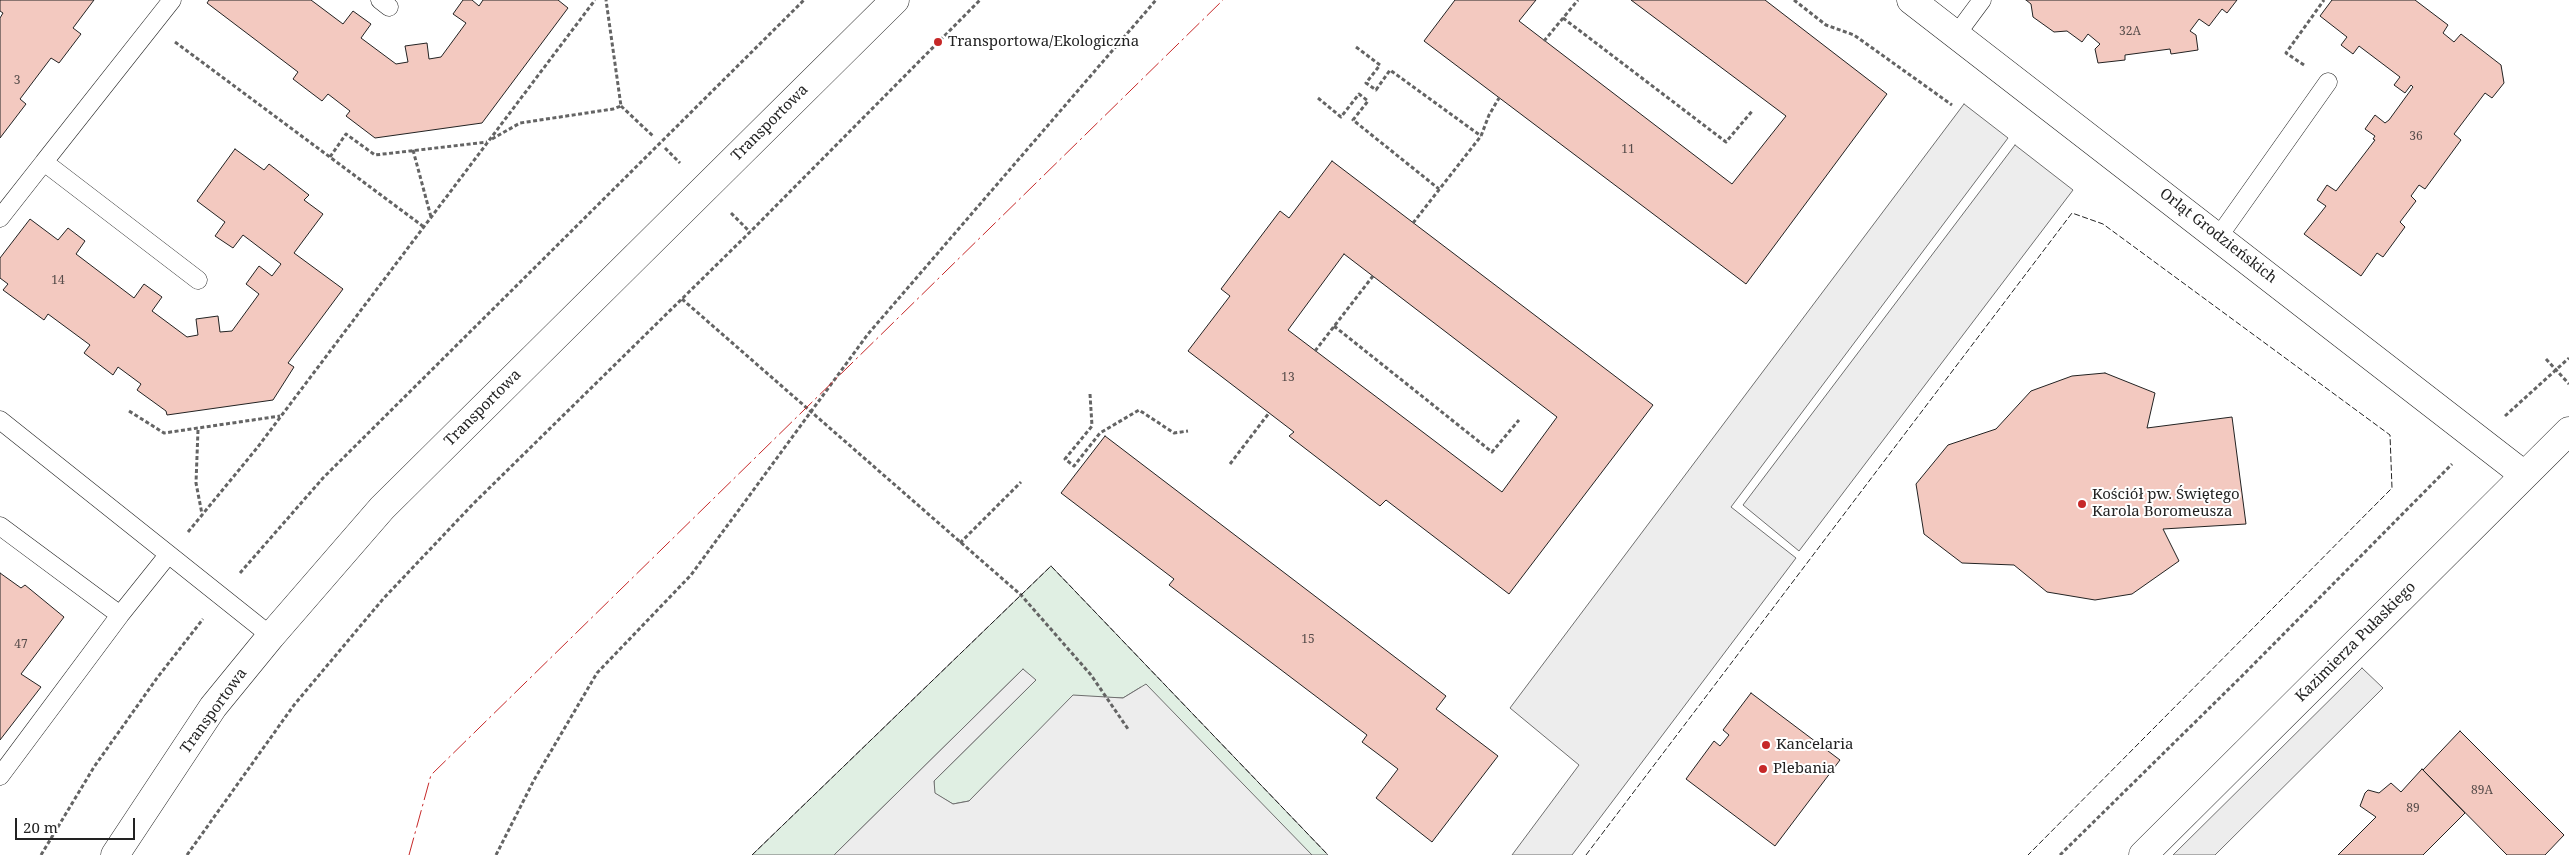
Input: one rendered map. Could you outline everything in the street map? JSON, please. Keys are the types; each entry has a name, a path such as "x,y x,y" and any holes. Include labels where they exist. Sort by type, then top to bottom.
{"street":[{"name":"Transportowa","path":"115,855 213,707 271,636 382,508 895,0"},
{"name":"Orląt Grodzieńskich","path":"1926,4 1956,34 2219,236 2523,474"},
{"name":"Kazimierza Pułaskiego","path":"2143,855 2523,474 2569,431"}],"lane":[{"path":"0,218 172,0"},
{"path":"1956,34 1982,0"},
{"path":"2219,236 2328,82"},
{"path":"44,162 198,280"},
{"path":"0,420 271,636"},
{"path":"0,526 120,615"},
{"path":"0,776 120,615 168,555"}],"path":[{"path":"168,555 280,416 595,0"},
{"path":"606,0 621,106 654,137"},
{"path":"41,855 94,767 157,678 222,596 323,478 804,0"},
{"path":"187,855 294,705 383,599 473,504 682,299 980,0"},
{"path":"496,855 534,780 598,673 691,575 868,334 1156,0"},
{"path":"1544,41 1578,0"},
{"path":"1794,0 1826,25 1854,35 1952,105"},
{"path":"2286,53 2324,0"},
{"path":"1563,18 1726,142 1753,110"},
{"path":"152,25 424,226"},
{"path":"1356,48 1380,64 1366,83 1376,90 1390,70 1481,136"},
{"path":"1318,98 1342,117 1359,94 1368,101 1353,120 1439,189"},
{"path":"1413,223 1481,136 1489,115 1499,98"},
{"path":"330,157 346,134 375,155 488,142 520,123 614,109 621,106"},
{"path":"413,150 431,217"},
{"path":"1315,351 1373,276"},
{"path":"682,299 960,544 1021,595 1091,675 1128,729"},
{"path":"1334,326 1492,452 1519,420"},
{"path":"2060,855 2478,440 2556,372 2569,358"},
{"path":"2546,359 2569,384"},
{"path":"1090,394 1092,426 1065,459 1074,466 1100,432 1139,410 1174,433 1188,431"},
{"path":"129,411 164,433 198,430 280,416"},
{"path":"1230,464 1269,413"},
{"path":"198,430 196,483 202,514"},
{"path":"960,544 1021,482"}],"green space":[{"path":"1051,566 1328,855 1311,855 1141,687 1123,698 1073,696 969,801 953,804 934,793 934,781 1035,681 1023,669 834,855 752,855"}],"shaded area":[{"path":"1964,104 2008,138 1731,507 1796,558 1572,855 1512,855 1579,765 1510,708"},
{"path":"2015,145 2073,190 1799,551 1743,505"},
{"path":"2362,668 2383,688 2215,855 2173,855"},
{"path":"1023,669 1036,680 934,781 935,793 953,804 969,801 1073,695 1123,698 1146,684 1312,855 834,855"}],"building":[{"path":"0,0 94,0 73,28 81,34 59,63 51,58 20,99 26,104 0,138 0,18 3,13 0,11"},
{"path":"209,0 311,0 343,24 353,11 371,24 361,38 396,64 408,62 405,46 427,43 429,59 441,57 466,23 453,14 463,0 472,0 479,6 483,0 558,0 568,8 482,123 375,138 346,116 350,111 328,94 322,101 293,79 298,72 207,3"},
{"path":"1455,0 1536,0 1519,21 1732,184 1786,116 1631,0 1765,0 1887,94 1746,284 1424,41"},
{"path":"2026,0 2237,0 2227,13 2222,9 2209,26 2199,19 2190,31 2196,35 2198,50 2171,54 2170,49 2125,55 2125,60 2098,63 2095,49 2100,44 2088,34 2082,42 2067,31 2054,32 2033,17 2031,4"},
{"path":"2332,0 2415,0 2448,25 2443,33 2454,42 2461,34 2501,65 2504,83 2492,98 2485,93 2454,134 2461,140 2425,189 2419,185 2411,196 2416,201 2400,222 2405,227 2383,257 2377,253 2361,276 2304,234 2326,206 2317,200 2327,185 2336,191 2375,140 2373,139 2375,136 2365,129 2375,115 2385,123 2413,87 2411,85 2405,93 2394,85 2400,77 2359,46 2353,54 2341,45 2347,37 2320,16"},
{"path":"235,149 264,170 269,164 309,195 304,200 323,214 294,253 343,289 288,363 294,367 273,400 167,415 166,411 137,390 141,384 118,367 113,375 84,353 90,345 48,314 44,320 3,290 8,284 0,278 0,258 30,219 58,240 68,228 85,241 76,254 134,298 144,284 162,297 152,311 187,337 198,335 196,319 218,316 220,332 232,331 259,294 246,284 259,266 272,276 281,264 243,235 233,248 215,236 225,222 197,201"},
{"path":"1332,161 1653,405 1509,594 1386,500 1380,506 1289,436 1294,432 1188,351 1230,296 1221,289 1280,211 1289,218","holes":["1344,254 1557,417 1502,492 1288,330"]},
{"name":"Kościół pw. Świętego Karola Boromeusza","path":"2105,373 2155,393 2147,428 2232,417 2246,524 2163,529 2179,561 2132,594 2095,600 2047,592 2014,565 1962,563 1924,534 1916,484 1948,445 1996,429 2031,391 2072,376"},
{"path":"1105,436 1446,696 1436,709 1498,756 1432,842 1376,798 1398,769 1362,742 1367,735 1169,585 1174,579 1061,493"},
{"path":"0,573 21,588 25,585 64,617 21,674 41,687 0,740"},
{"name":"Plebania","path":"1751,693 1840,760 1775,846 1686,779 1714,741 1720,746 1729,735 1723,730"},
{"path":"2460,731 2564,835 2545,855 2507,855 2423,770"},
{"path":"2422,769 2465,813 2423,855 2338,855 2376,817 2360,806 2365,793 2368,790 2379,793 2391,783 2401,792"}],"fence":[{"path":"1586,855 2072,213 2103,224 2390,435 2392,488 2028,855"},
{"path":"752,855 1051,566 1328,855"}],"power":[{"path":"409,855 431,775 1223,0"}],"place":[{"name":"Transportowa/Ekologiczna","path":"938,42"},
{"name":"Kościół pw. Świętego Karola Boromeusza","path":"2082,504"},
{"name":"Kancelaria","path":"1766,745"},
{"name":"Plebania","path":"1763,769"}]}
